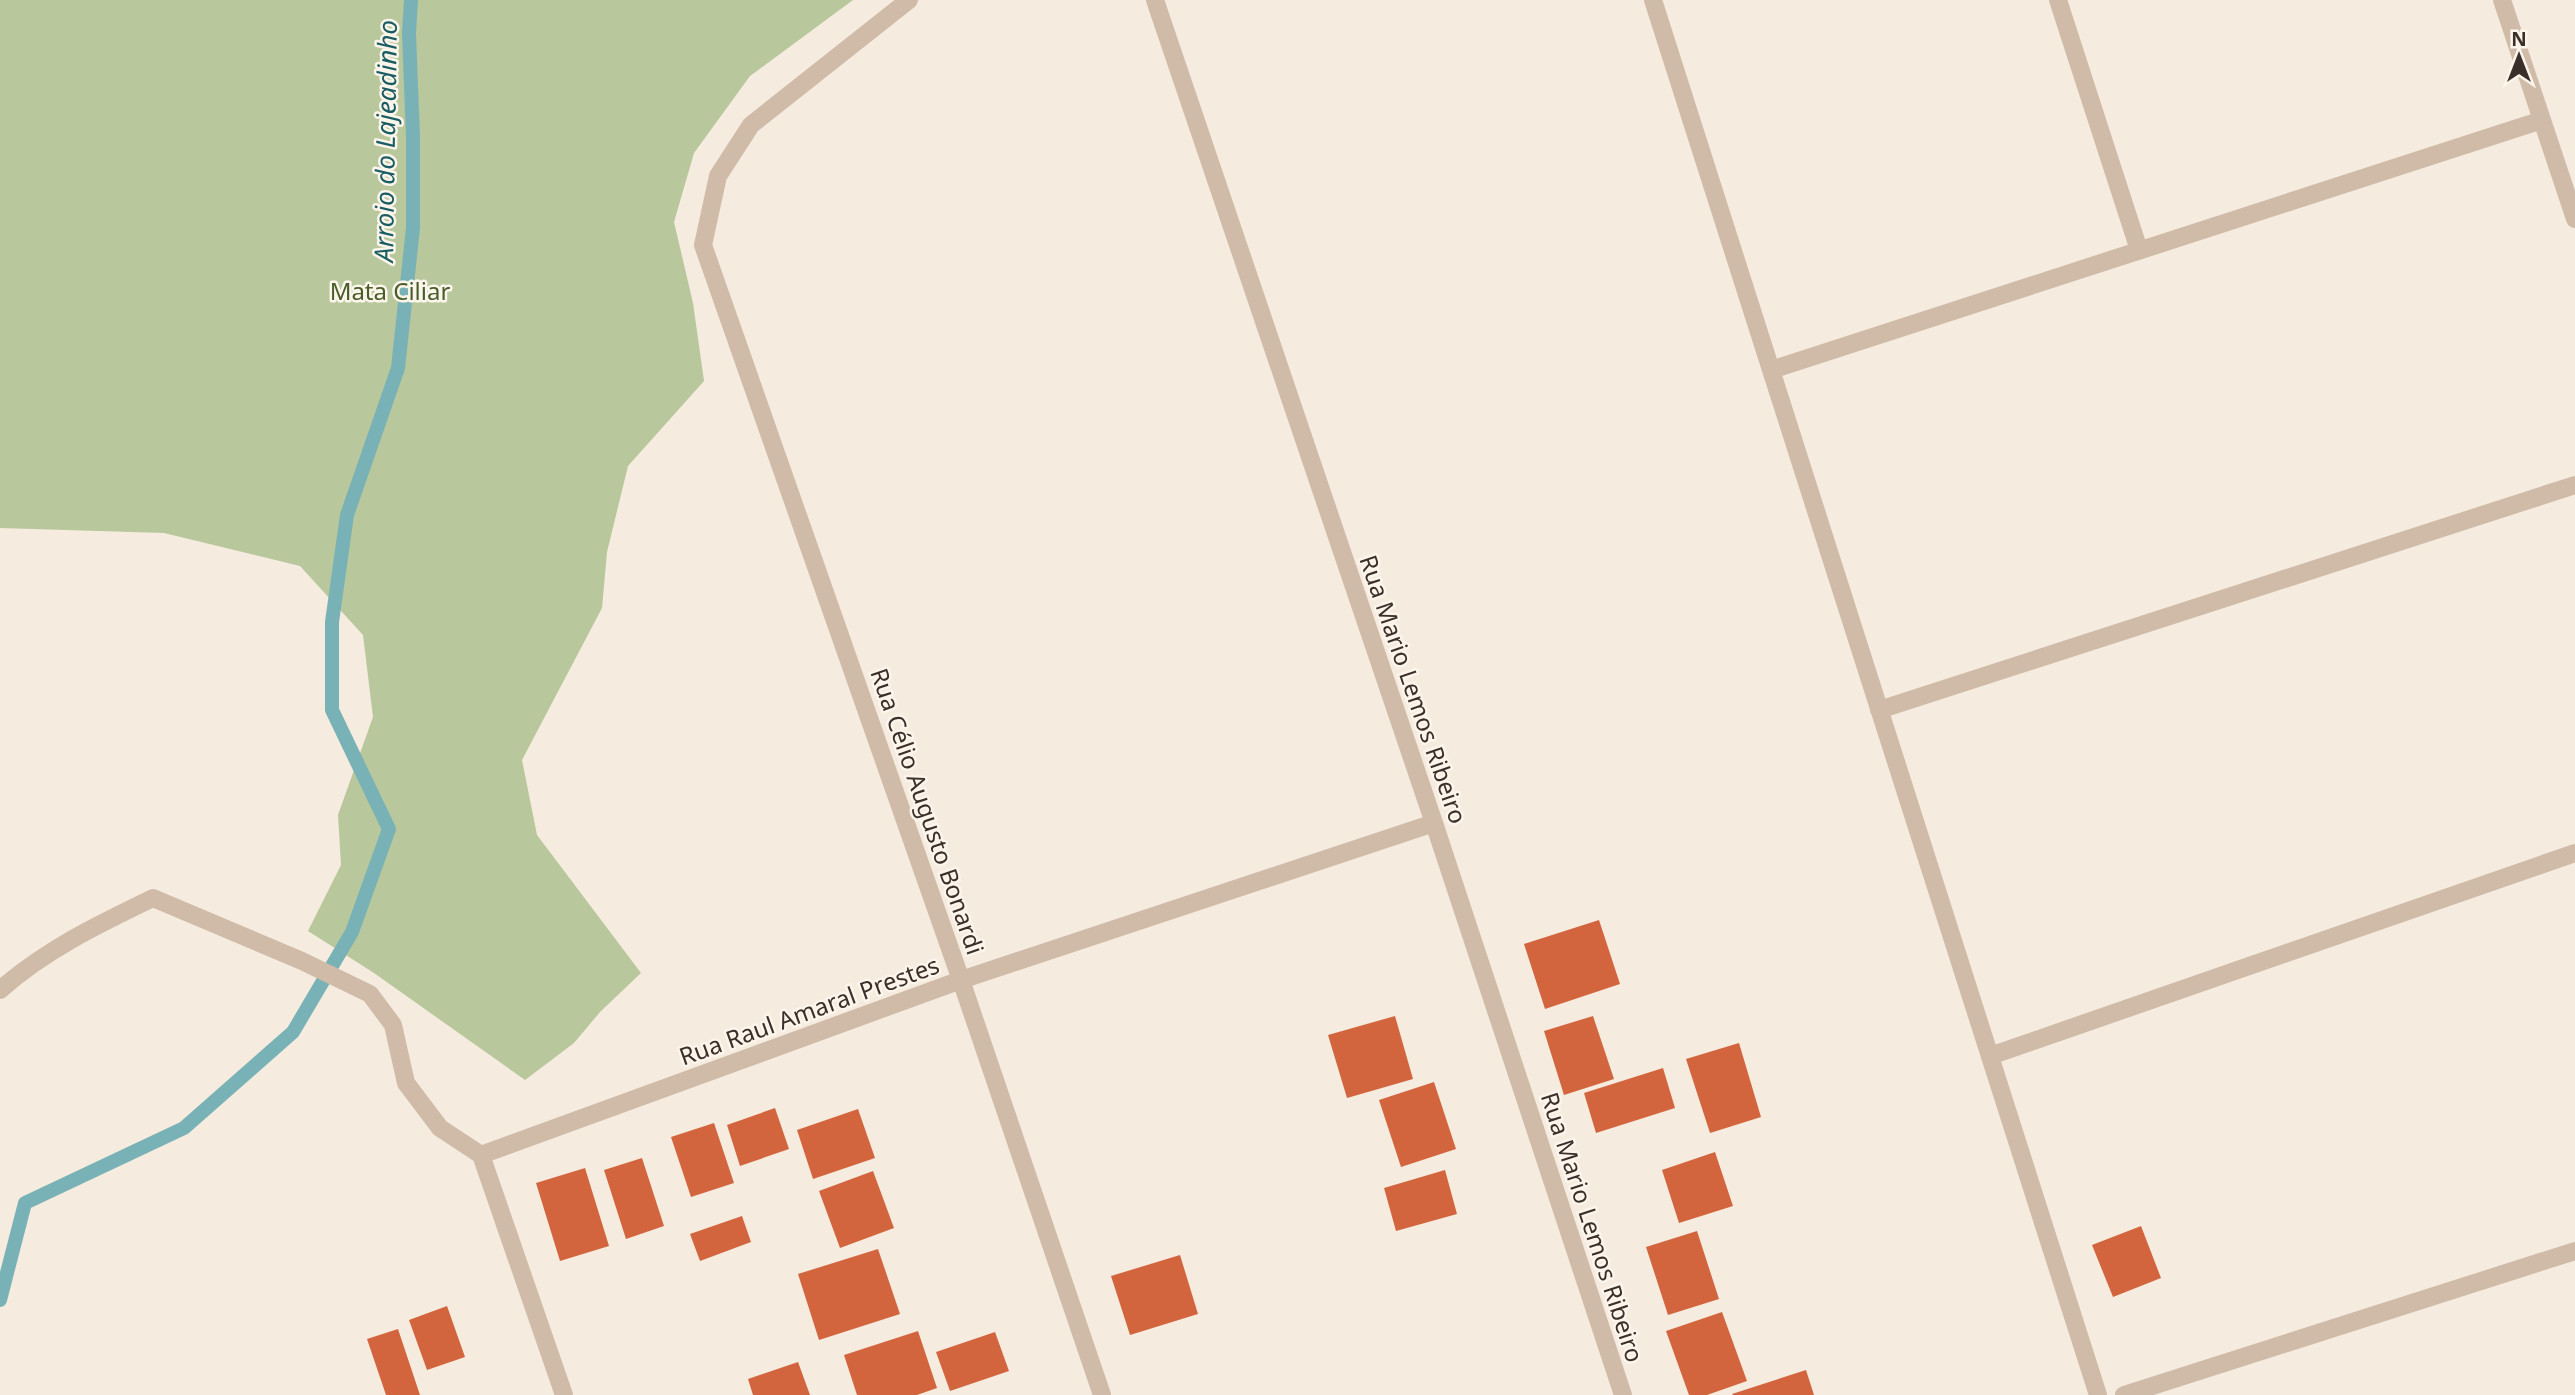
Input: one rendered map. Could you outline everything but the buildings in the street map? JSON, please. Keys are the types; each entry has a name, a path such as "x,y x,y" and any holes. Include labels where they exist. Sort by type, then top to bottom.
{"street":[{"name":"Rua Célio Augusto Bonardi","path":"909,0 751,125 718,176 703,245 961,980 1102,1395"},
{"name":"Rua Mario Lemos Ribeiro","path":"1155,0 1434,823 1623,1395"},
{"path":"1653,0 2098,1395"},
{"path":"2058,0 2139,250"},
{"path":"2502,0 2575,219"},
{"path":"1771,370 2542,120"},
{"path":"1879,710 2575,485"},
{"name":"Rua Raul Amaral Prestes","path":"481,1155 961,980 1434,823"},
{"path":"1990,1056 2575,853"},
{"path":"0,990 8,976 85,930 153,898 302,961 370,994 393,1025 406,1083 440,1128 481,1155 564,1395"},
{"path":"2124,1395 2575,1251"}],"green space":[{"name":"Mata Ciliar","path":"0,0 853,0 750,76 694,153 674,222 693,303 704,381 628,466 607,552 602,608 522,760 537,835 641,973 600,1012 574,1043 525,1080 374,973 308,931 341,865 338,815 373,717 363,635 300,566 164,533 0,528"}],"waterway":[{"name":"Arroio do Lajeadinho","path":"0,1300 25,1203 184,1128 293,1032 352,932 389,829 332,710 332,622 347,515 398,368 413,228 409,33 411,0"}]}
